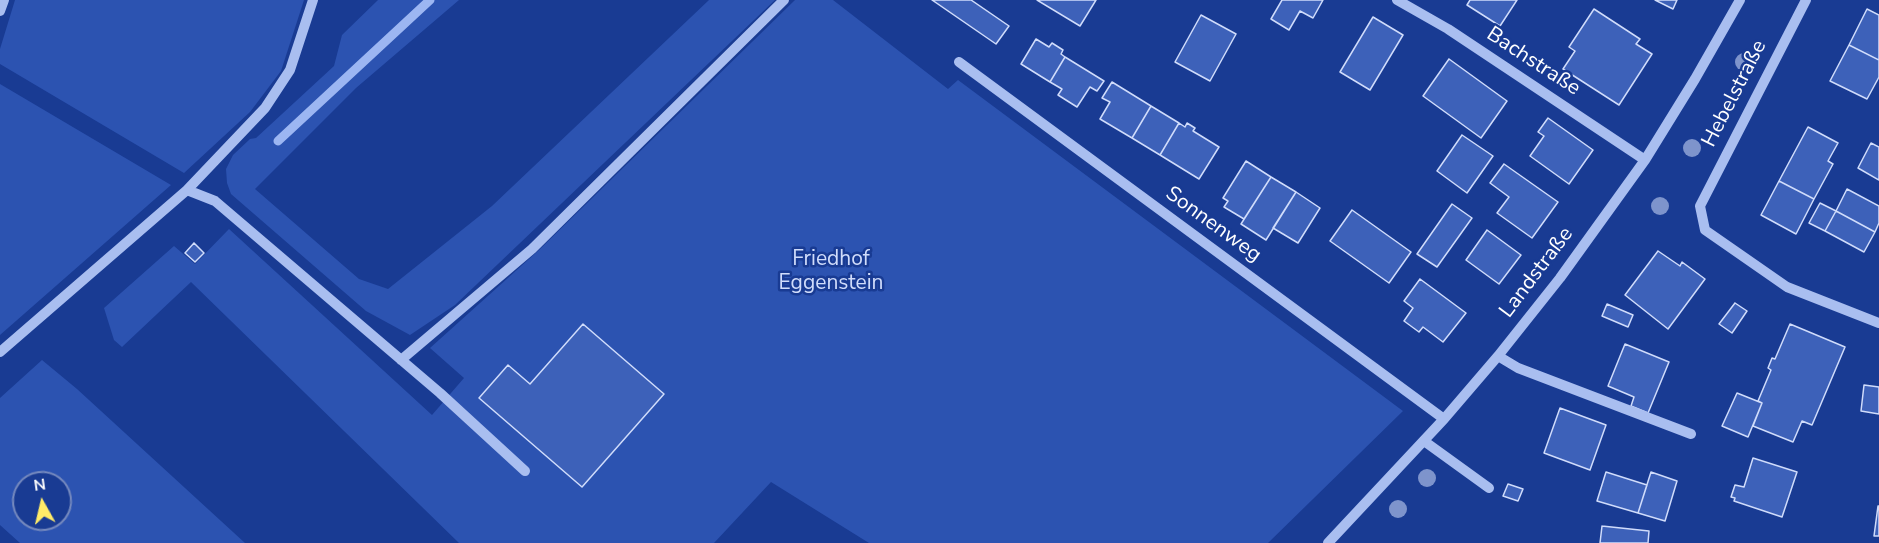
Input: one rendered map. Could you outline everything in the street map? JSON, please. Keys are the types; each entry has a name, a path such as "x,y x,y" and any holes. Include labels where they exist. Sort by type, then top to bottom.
{"street":[{"path":"0,11 4,0"},
{"path":"0,352 187,190 265,108 290,70 313,0"},
{"path":"401,360 532,249 784,0"},
{"name":"Bachstraße","path":"1397,0 1448,29 1645,159"},
{"name":"Landstraße","path":"1328,543 1444,419 1560,278 1645,159 1695,79 1740,0"},
{"name":"Hebelstraße","path":"1806,0 1700,206 1705,230 1787,287 1879,323"},
{"name":"Sonnenweg","path":"959,62 1444,419"},
{"path":"187,190 215,201 401,360 525,471"},
{"path":"1498,356 1518,368 1691,434"},
{"path":"1424,441 1489,488"}],"green space":[{"path":"15,0 304,0 281,71 250,112 184,173 0,64 0,49"},
{"path":"378,0 459,0 356,88 255,189 359,279 388,289 492,206 709,0 775,0 455,305 410,335 366,311 231,194 227,183 226,169 233,155 250,139 256,138 334,66 342,35"},
{"name":"Friedhof Eggenstein","path":"795,0 833,0 948,89 958,80 1403,411 1268,543 869,543 771,482 714,543 459,543 191,282 122,347 114,340 104,308 174,246 195,264 229,229 432,415 464,378 430,348 539,250"},
{"path":"0,84 171,185 0,335"},
{"path":"42,360 77,389 245,543 20,543 0,525 0,398"}],"building":[{"path":"932,0 971,0 1009,26 996,44"},
{"path":"1037,0 1096,0 1080,26"},
{"path":"1282,0 1323,0 1313,18 1300,11 1289,30 1271,19"},
{"path":"1470,0 1517,0 1500,26 1467,5"},
{"path":"1655,0 1677,0 1673,9"},
{"path":"1594,9 1640,39 1636,44 1652,54 1619,105 1563,69 1575,51 1569,47"},
{"path":"1867,9 1879,15 1879,60 1849,45"},
{"path":"1201,15 1236,34 1210,81 1175,62"},
{"path":"1373,17 1403,35 1370,90 1340,72"},
{"path":"1036,39 1049,47 1052,43 1063,50 1061,54 1065,57 1050,82 1021,64"},
{"path":"1849,45 1879,60 1879,77 1867,99 1830,81"},
{"path":"1065,57 1104,81 1097,91 1090,87 1077,107 1058,95 1062,89 1050,82"},
{"path":"1449,59 1507,101 1481,138 1423,96"},
{"path":"1112,82 1151,106 1132,138 1100,119 1110,102 1102,98"},
{"path":"1151,106 1179,123 1160,155 1132,138"},
{"path":"1548,118 1593,150 1569,184 1530,156 1544,136 1538,132"},
{"path":"1179,123 1185,127 1187,123 1195,128 1193,131 1219,147 1199,179 1160,155"},
{"path":"1808,127 1838,143 1828,161 1833,164 1814,199 1779,181"},
{"path":"1462,135 1493,156 1467,193 1437,171"},
{"path":"1871,143 1879,147 1879,180 1858,168"},
{"path":"1246,161 1271,177 1244,219 1224,207 1228,201 1223,198"},
{"path":"1504,164 1558,202 1532,238 1497,213 1509,197 1490,183"},
{"path":"1271,177 1296,192 1266,240 1241,224"},
{"path":"1779,181 1814,199 1796,234 1761,215"},
{"path":"1847,189 1879,206 1879,223 1875,232 1836,211"},
{"path":"1296,192 1320,208 1298,243 1273,228"},
{"path":"1820,203 1836,211 1825,231 1809,223"},
{"path":"1452,204 1472,218 1437,267 1417,254"},
{"path":"1352,210 1411,252 1389,283 1330,241"},
{"path":"1836,211 1875,232 1864,252 1825,231"},
{"path":"1487,230 1521,255 1499,284 1466,260"},
{"path":"194,243 204,253 195,262 185,253"},
{"path":"1658,251 1680,266 1682,262 1705,279 1668,329 1625,295"},
{"path":"1420,279 1466,313 1443,342 1423,327 1419,332 1404,321 1413,308 1404,301"},
{"path":"1735,303 1747,311 1732,333 1719,324"},
{"path":"1607,304 1633,315 1628,327 1602,316"},
{"path":"583,324 664,394 582,487 479,398 508,365 530,384"},
{"path":"1790,324 1845,347 1812,425 1802,421 1793,442 1753,426 1762,403 1758,401 1771,370 1768,368 1772,358 1775,359"},
{"path":"1625,344 1669,362 1648,413 1631,406 1634,397 1608,386"},
{"path":"1864,385 1879,387 1879,414 1861,411"},
{"path":"1737,393 1762,403 1748,437 1722,426"},
{"path":"1560,408 1606,425 1590,470 1544,453"},
{"path":"1753,458 1797,472 1782,517 1734,501 1735,498 1731,497 1735,485 1744,487"},
{"path":"1606,472 1647,485 1638,513 1597,501"},
{"path":"1651,472 1677,481 1665,521 1638,513"},
{"path":"1508,484 1523,489 1518,501 1503,496"},
{"path":"1878,506 1879,536 1874,536"},
{"path":"1602,526 1649,531 1648,543 1600,543"}],"waterway":[{"path":"278,141 430,0"}]}
